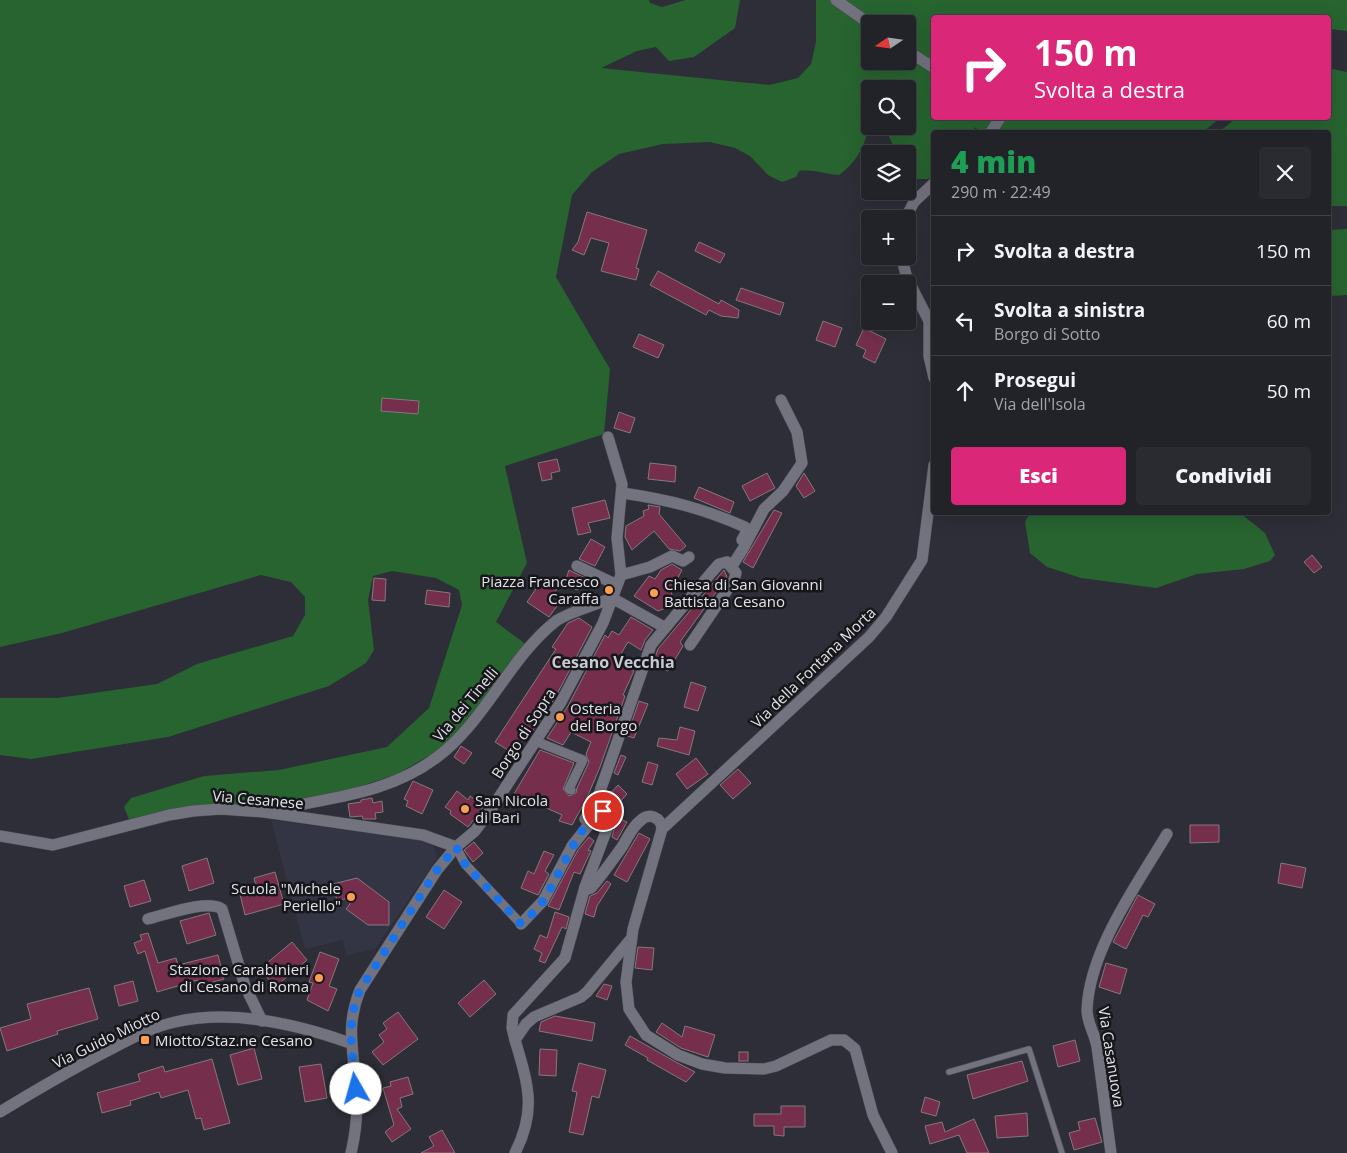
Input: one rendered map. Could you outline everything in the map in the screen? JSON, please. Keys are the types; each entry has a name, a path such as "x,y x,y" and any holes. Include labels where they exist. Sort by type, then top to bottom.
{"street":[{"path":"836,0 861,18"},
{"path":"916,56 931,66"},
{"path":"910,210 914,202 931,186"},
{"path":"903,265 906,278 929,321 931,362"},
{"path":"572,846 569,839 592,799 644,661 655,638 717,566 729,564 744,549 764,508 779,495 802,463 797,432 782,400"},
{"path":"608,437 619,468 623,493 617,538 619,580 612,598 664,627"},
{"name":"Via della Fontana Morta","path":"662,829 870,637 886,617 924,556 931,492"},
{"path":"623,493 663,499 707,510 745,527 746,535 729,564"},
{"path":"577,566 619,580 672,556 683,561 689,557"},
{"path":"690,645 734,580 736,573 729,564"},
{"name":"Borgo di Sopra","path":"351,1153 357,1105 350,1043 352,1015 364,982 437,870 456,847 479,827 535,742 587,657 612,598"},
{"name":"Via dei Tinelli","path":"264,812 370,791 434,760 457,739 533,644 553,624 568,614 612,598"},
{"path":"535,742 582,760 569,789 572,790"},
{"name":"Via Cesanese","path":"0,836 53,844 193,811 221,809 264,812 423,835 456,847"},
{"path":"456,847 465,864 521,924 543,902 572,846 599,812 603,811 609,815 609,823 585,888 570,946 562,964 513,1015 511,1023 530,1107 527,1125 516,1153"},
{"path":"585,888 591,888 642,819 657,818 661,821 662,829 653,854 631,938 626,982 627,1003 636,1022 652,1040 678,1055 702,1064 755,1070 776,1066 831,1040 844,1040 857,1054 873,1116 892,1153"},
{"name":"Via Casanuova","path":"1111,1153 1096,1043 1088,1016 1089,994 1094,974 1113,927 1168,834"},
{"path":"148,919 197,907 213,905 222,909 245,986 262,1021"},
{"path":"515,1040 526,1024 534,1017 581,997 587,992 631,938"},
{"name":"Via Guido Miotto","path":"0,1112 82,1064 164,1025 198,1018 262,1021 318,1032 350,1043"}],"lane":[{"path":"949,1072 1029,1049 1062,1153"}],"shaded area":[{"name":"Scuola \"Michele Periello\"","path":"271,820 431,842 438,857 375,949 346,955 343,940 305,949"}],"green space":[{"path":"0,0 649,0 650,3 662,7 686,0 740,0 735,28 694,57 669,61 656,47 637,51 601,68 769,85 798,78 811,64 816,42 816,0 1347,0 1347,31 1331,29 1331,15 931,15 931,120 1218,120 1205,130 977,130 976,127 973,130 931,130 931,176 929,179 916,179 916,145 893,145 888,135 916,135 916,80 861,80 861,135 866,135 866,137 857,157 839,175 799,171 796,177 782,182 768,175 750,156 735,148 710,142 663,144 619,154 592,172 572,195 556,277 610,369 604,434 505,466 527,563 496,622 527,645 463,726 439,750 397,774 337,794 297,800 263,808 168,811 129,819 124,807 131,798 204,776 279,770 387,747 429,708 462,605 459,590 436,578 392,571 373,576 368,600 374,650 366,663 329,686 168,737 31,759 0,755 0,698 58,698 157,684 197,664 293,636 305,615 305,597 291,582 261,575 62,633 0,647"},
{"path":"1331,69 1347,72 1347,206 1331,206 1331,130 1221,130 1234,120 1331,120"},
{"path":"1347,229 1347,295 1331,296 1331,230"},
{"path":"1029,515 1242,515 1265,533 1275,555 1270,561 1244,569 1197,574 1156,588 1081,578 1047,567 1030,553 1025,522"}],"building":[{"path":"587,212 647,230 636,268 639,269 636,280 601,271 609,243 591,238 584,255 572,250 578,242"},
{"path":"699,242 725,254 720,263 695,251"},
{"path":"658,271 719,304 721,300 739,310 738,318 721,316 709,310 706,315 650,285"},
{"path":"741,288 784,303 780,315 736,300"},
{"path":"823,321 842,328 835,347 816,340"},
{"path":"863,330 868,330 886,339 875,363 863,357 866,350 856,345"},
{"path":"639,334 664,345 658,358 633,347"},
{"path":"382,398 419,401 418,414 381,411"},
{"path":"619,412 635,418 630,433 614,428"},
{"path":"557,459 560,471 551,473 552,479 542,481 538,463"},
{"path":"650,463 676,466 675,482 648,479"},
{"path":"767,473 775,488 750,501 742,486"},
{"path":"804,473 815,491 804,498 796,486"},
{"path":"699,487 734,502 730,513 694,498"},
{"path":"605,500 610,518 588,523 591,532 578,535 572,508"},
{"path":"648,505 660,507 659,514 686,546 680,551 669,549 654,531 632,550 625,537 626,526 644,516 643,511 649,509"},
{"path":"774,510 782,513 753,568 743,562"},
{"path":"591,539 605,547 595,566 579,559"},
{"path":"1312,555 1322,567 1314,573 1304,562"},
{"name":"Chiesa di San Giovanni Battista a Cesano","path":"672,564 682,570 671,590 672,596 669,607 658,611 634,596 649,576 655,579 661,570"},
{"path":"569,570 585,578 578,590 564,585"},
{"path":"724,570 727,577 680,642 683,646 668,671 653,663 658,649"},
{"path":"374,578 386,579 385,601 372,600"},
{"path":"540,583 545,586 547,583 557,589 549,600 557,606 549,617 527,602"},
{"path":"427,590 450,593 449,607 425,604"},
{"path":"631,617 653,630 645,640 641,650 628,642 616,662 634,671 623,695 625,696 600,767 586,800 572,825 559,821 562,815 524,798 520,804 511,799 540,750 574,763 563,789 569,796 576,793 589,762 586,754 591,742 571,732 563,745 547,738 568,706 605,635 608,638 612,631 619,635"},
{"path":"579,618 592,627 555,698 532,732 529,731 514,754 495,742 556,649 552,647 568,623"},
{"path":"691,682 706,687 698,711 684,707"},
{"path":"639,701 648,704 634,738 627,736"},
{"path":"680,727 695,731 689,755 657,746 659,738 677,740"},
{"path":"461,746 472,753 464,764 454,757"},
{"path":"621,755 626,757 618,775 614,773"},
{"path":"696,758 708,774 687,789 676,774"},
{"path":"648,762 658,765 652,785 642,782"},
{"path":"738,769 751,783 733,799 720,785"},
{"path":"413,781 433,790 422,814 406,806 408,801 404,799"},
{"path":"618,785 627,794 618,804 609,795"},
{"name":"San Nicola di Bari","path":"457,791 468,800 470,796 484,806 468,827 450,814 451,811 445,807"},
{"path":"372,798 373,803 382,801 383,812 375,813 376,819 363,819 362,816 350,817 348,804"},
{"path":"617,818 627,822 617,840 612,837"},
{"path":"1190,825 1219,825 1219,842 1190,843"},
{"path":"639,833 650,839 627,882 614,875"},
{"path":"589,837 594,841 588,850 591,851 580,874 574,872 559,910 548,906 578,850"},
{"path":"474,842 483,853 473,862 464,850"},
{"path":"544,851 554,855 545,871 549,874 538,895 521,888 528,871 534,874"},
{"path":"207,858 214,883 189,891 182,866"},
{"path":"1281,863 1306,868 1302,888 1278,883"},
{"path":"275,872 284,904 245,915 239,890 256,886 254,878"},
{"path":"357,878 389,902 389,925 368,925 346,909 356,896 337,901 333,884"},
{"path":"144,880 151,901 130,907 124,886"},
{"path":"607,881 611,884 597,906 594,917 585,914 590,896 597,893"},
{"path":"444,890 462,902 444,929 426,917"},
{"path":"1138,895 1155,904 1148,917 1143,915 1126,949 1113,942"},
{"path":"555,912 569,917 566,929 562,927 545,963 539,961 542,953 534,949 540,935 547,938"},
{"path":"209,913 216,935 187,944 180,921"},
{"path":"148,933 158,963 176,958 178,965 218,955 224,979 200,986 198,980 157,992 145,951 138,954 134,943 142,940 140,935"},
{"path":"292,942 307,960 275,987 260,969"},
{"path":"638,947 654,948 652,970 635,968"},
{"name":"Stazione Carabinieri di Cesano di Roma","path":"320,952 339,959 329,986 337,989 328,1011 307,1000 313,983 309,982"},
{"path":"1106,963 1127,969 1120,994 1099,987"},
{"path":"484,980 496,994 470,1017 458,1003"},
{"path":"133,981 138,1001 119,1006 114,986"},
{"path":"604,984 612,986 607,1000 596,996"},
{"path":"89,988 98,1019 57,1031 58,1034 7,1051 0,1028 31,1019 27,1004"},
{"path":"398,1012 418,1039 383,1065 372,1052 384,1042 379,1035 387,1029 383,1023"},
{"path":"555,1016 595,1023 592,1041 539,1031 541,1022"},
{"path":"662,1023 682,1037 685,1026 715,1035 708,1057 681,1048 656,1032"},
{"path":"630,1036 695,1072 686,1082 625,1045"},
{"path":"1075,1040 1080,1061 1058,1067 1053,1046"},
{"path":"254,1048 262,1079 238,1085 230,1055"},
{"path":"540,1049 557,1050 556,1076 539,1075"},
{"path":"739,1052 748,1052 748,1061 739,1061"},
{"path":"212,1059 230,1123 204,1130 201,1118 196,1119 188,1090 161,1098 159,1092 130,1101 131,1105 102,1113 97,1093 140,1081 138,1074 163,1066 165,1072"},
{"path":"1022,1061 1028,1081 973,1099 967,1075"},
{"path":"579,1063 606,1070 599,1098 592,1096 583,1135 569,1132 577,1092 572,1091"},
{"path":"321,1064 327,1098 305,1102 299,1067"},
{"path":"408,1077 413,1094 400,1098 402,1107 397,1109 411,1129 392,1142 385,1132 394,1125 383,1088 391,1086 390,1082"},
{"path":"925,1097 940,1102 936,1116 921,1112"},
{"path":"781,1106 805,1106 805,1127 784,1127 784,1136 774,1135 774,1126 754,1126 754,1114 781,1114"},
{"path":"1027,1113 1028,1136 997,1138 995,1116"},
{"path":"1095,1118 1102,1142 1074,1150 1069,1133 1080,1130 1078,1122"},
{"path":"974,1119 989,1153 967,1153 959,1135 930,1144 925,1126 942,1122 945,1132"},
{"path":"442,1130 455,1153 421,1153 434,1146 429,1137"}],"place":[{"name":"Piazza Francesco Caraffa","path":"609,590"},
{"name":"Chiesa di San Giovanni Battista a Cesano","path":"654,593"},
{"name":"Osteria del Borgo","path":"560,717"},
{"name":"San Nicola di Bari","path":"465,809"},
{"name":"Scuola \"Michele Periello\"","path":"351,897"},
{"name":"Stazione Carabinieri di Cesano di Roma","path":"319,978"},
{"name":"Miotto/Staz.ne Cesano","path":"145,1040"}],"district":[{"name":"Cesano Vecchia","path":"613,662"}],"route":[{"path":"356,1089 350,1043 350,1029 356,999 364,982 437,870 456,847 465,864 521,924 543,902 572,846 597,814 603,811"}]}
